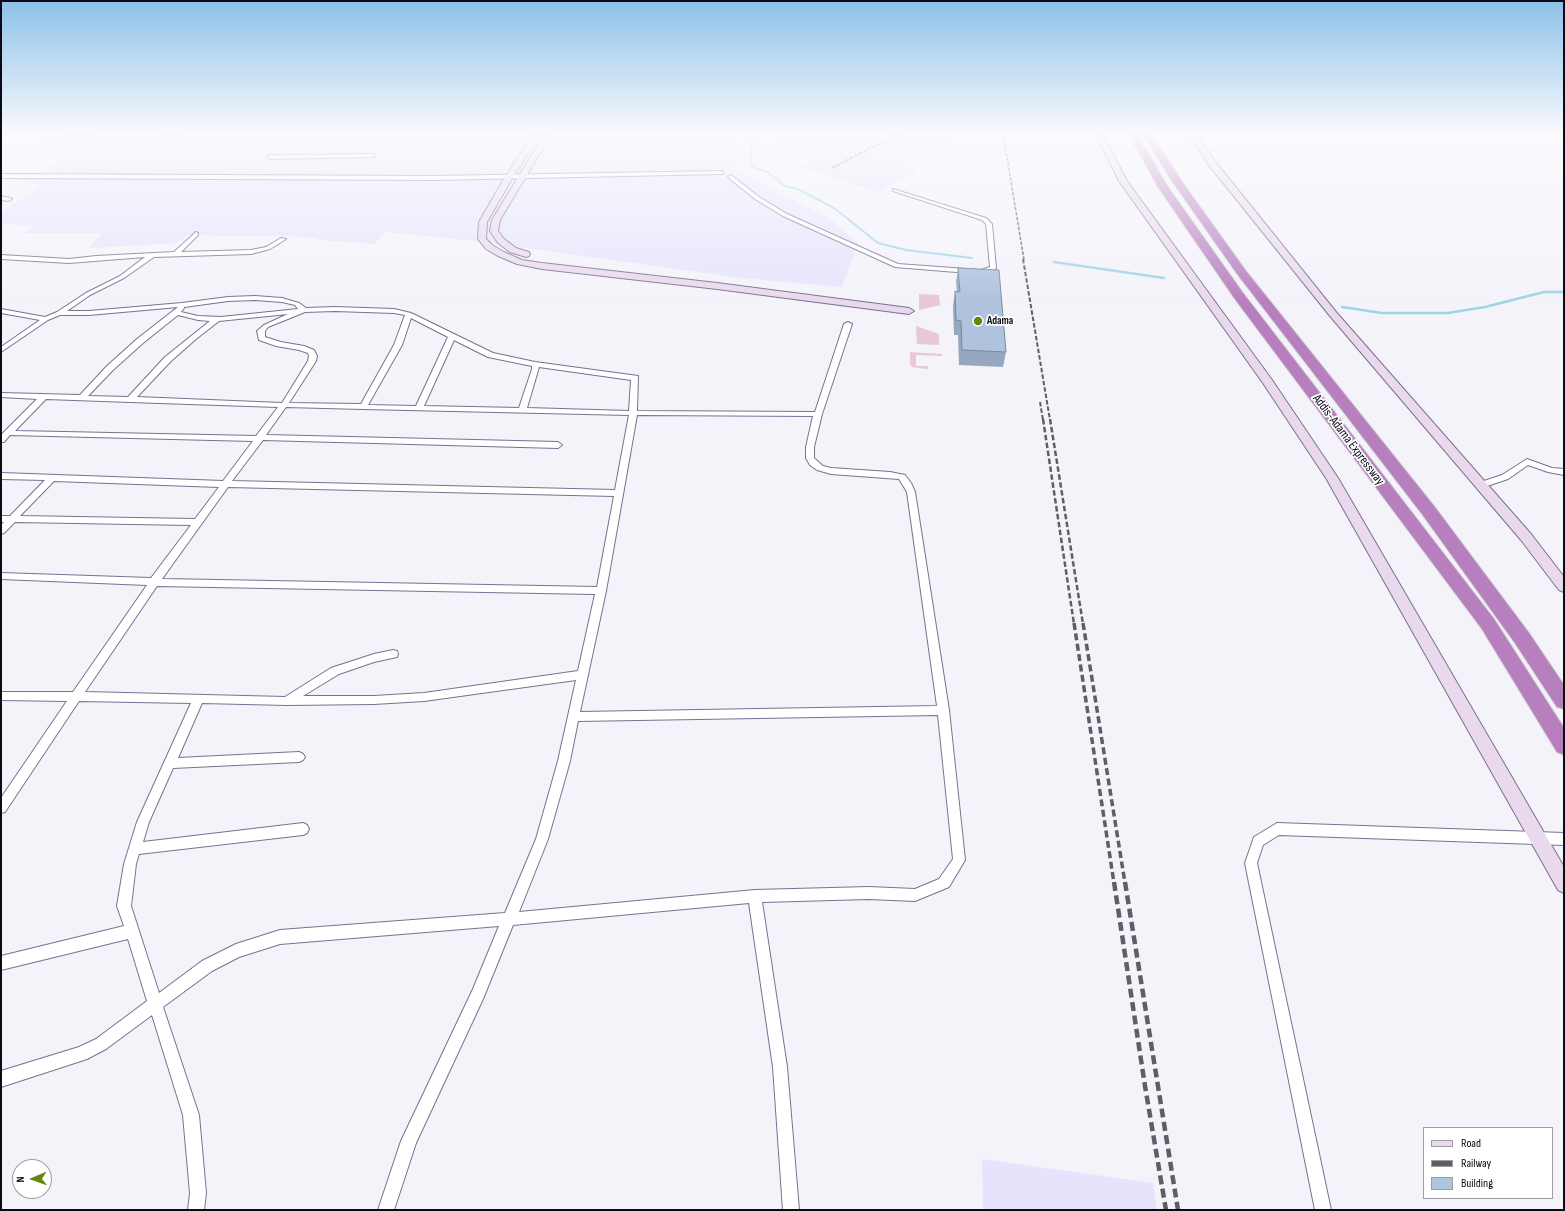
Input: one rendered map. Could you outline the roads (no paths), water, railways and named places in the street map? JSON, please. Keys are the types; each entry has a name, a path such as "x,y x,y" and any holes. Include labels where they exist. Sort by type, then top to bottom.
{"highway":[{"name":"Addis-Adama Expressway","path":"1165,190 1238,296 1488,624 1564,746"},
{"name":"Addis-Adama Expressway","path":"1183,190 1242,273 1428,510 1522,638 1564,702"}],"street":[{"path":"501,190 483,222 482,239 489,247 520,262 909,309 534,257 513,250 501,241 494,231 496,220 513,190"},
{"path":"747,190 758,198 785,214 825,234 897,266 981,272 989,271 993,268 989,224 984,219 896,190"},
{"path":"1129,190 1268,382 1332,478 1564,884"},
{"path":"1233,190 1333,314 1526,537 1564,587"},
{"path":"1,198 8,199"},
{"path":"175,255 196,234"},
{"path":"1,257 69,262 96,258 251,252 268,248 283,239"},
{"path":"1,350 75,301 122,277 152,255"},
{"path":"59,313 89,313 182,306 228,299 255,298 282,300 297,304 304,310"},
{"path":"82,398 110,368 140,340 177,313 182,306"},
{"path":"1,808 154,582 284,405 312,361 313,356 311,352 262,338 261,331 266,326 304,310"},
{"path":"177,313 198,318 217,319 304,310 387,311 409,314 452,337 491,355 535,364 635,378 633,413 601,591 564,761 542,839 478,994 409,1141 386,1210"},
{"path":"1,311 46,319"},
{"path":"363,407 398,345 409,314"},
{"path":"130,400 168,359 193,337 217,319"},
{"path":"1,1079 82,1054 102,1044 207,966 236,951 280,937 509,919 755,896 869,893 915,895 944,884 959,860 943,710 911,492 908,482 902,477 890,475 820,468 813,464 810,458 810,447 818,414 848,324"},
{"path":"419,408 452,337"},
{"path":"522,410 536,369 535,364"},
{"path":"1,395 363,407 633,413 818,414"},
{"path":"1,440 43,396"},
{"path":"8,433 558,445"},
{"path":"1481,485 1505,476 1527,462 1551,470 1564,472"},
{"path":"1,476 226,484 619,493"},
{"path":"1,531 52,478"},
{"path":"1,519 197,522"},
{"path":"1,576 154,582 601,591"},
{"path":"287,701 335,671 374,658 393,654"},
{"path":"1,696 76,696 287,701 374,700 424,697 582,675"},
{"path":"196,1210 198,1193 191,1116 124,906 130,864 143,822 198,699"},
{"path":"573,717 943,710"},
{"path":"170,763 299,757"},
{"path":"135,849 303,829"},
{"path":"1323,1210 1251,863 1258,841 1277,829 1564,839"},
{"path":"755,896 780,1067 790,1210"},
{"path":"1,962 132,931"}],"waterway":[{"path":"799,190 834,208 878,243 906,250 972,258"},
{"path":"1054,262 1164,278"},
{"path":"1342,307 1382,313 1448,313 1485,307 1544,292 1564,292"}],"railway":[{"path":"1012,190 1024,260"},
{"path":"1023,259 1050,420"},
{"path":"1040,402 1043,420"},
{"path":"1043,419 1074,624"},
{"path":"1050,419 1083,624"},
{"path":"1074,623 1114,883"},
{"path":"1083,623 1125,883"},
{"path":"1114,882 1145,1086 1166,1210"},
{"path":"1125,882 1178,1210"}],"place":[{"name":"Adama","path":"978,321"}]}
